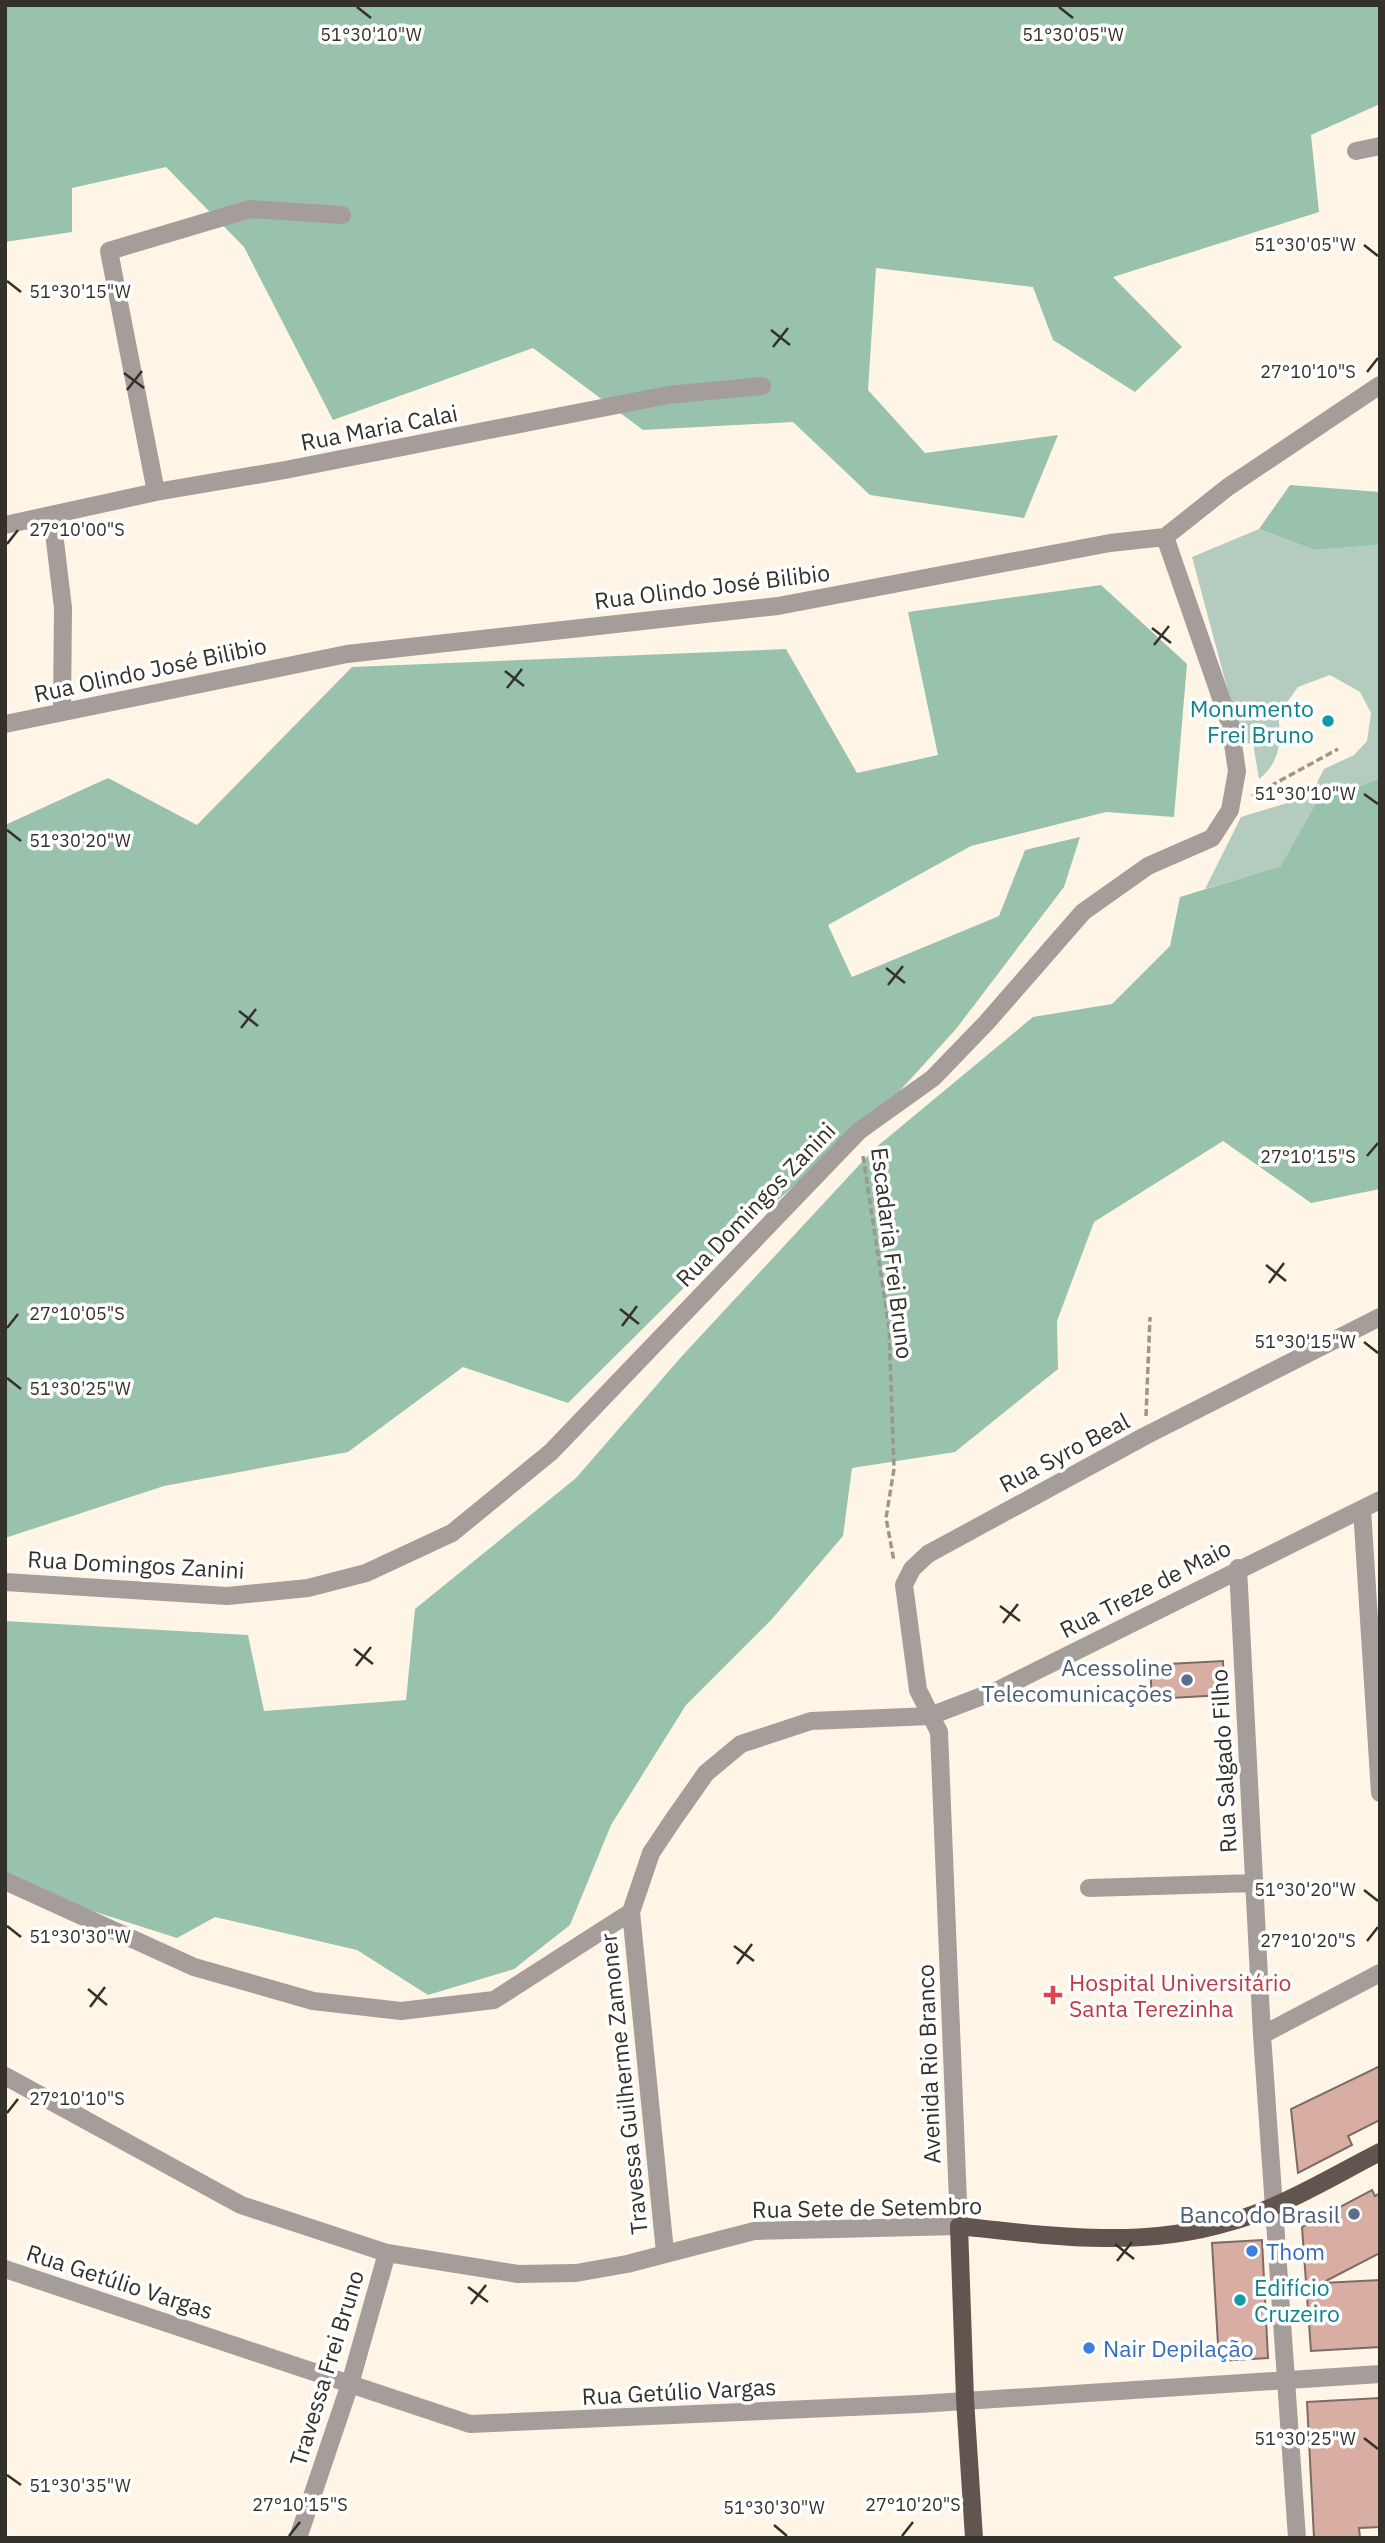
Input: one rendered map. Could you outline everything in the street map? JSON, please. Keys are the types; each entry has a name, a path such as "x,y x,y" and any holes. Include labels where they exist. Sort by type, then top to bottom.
{"main road":[{"name":"Rua Sete de Setembro","path":"959,2226 1065,2237 1129,2239 1229,2223 1275,2206 1380,2151"},
{"name":"Avenida Rio Branco","path":"959,2226 965,2399 974,2538"}],"street":[{"path":"1356,151 1380,146"},
{"path":"156,492 109,251 250,209 342,215"},
{"name":"Rua Maria Calai","path":"5,525 156,492 285,470 668,395 762,386"},
{"path":"1165,537 1228,487 1380,386"},
{"path":"52,516 63,608 62,711"},
{"name":"Rua Olindo José Bilibio","path":"5,724 347,654 778,606 1110,542 1165,537"},
{"name":"Rua Domingos Zanini","path":"5,1582 227,1596 308,1588 366,1573 452,1533 551,1452 859,1131 933,1078 987,1022 1083,912 1148,866 1212,838 1230,810 1237,771 1230,724 1165,537"},
{"name":"Rua Syro Beal","path":"904,1585 912,1569 928,1554 1145,1436 1380,1317"},
{"name":"Rua Treze de Maio","path":"631,1912 651,1853 673,1819 706,1773 741,1744 811,1721 930,1716 998,1690 1238,1568 1380,1500"},
{"path":"1362,1509 1380,1793"},
{"name":"Rua Salgado Filho","path":"1238,1568 1262,2035 1297,2538"},
{"path":"904,1585 918,1690 930,1716"},
{"name":"Avenida Rio Branco","path":"930,1716 939,1732 959,2226"},
{"path":"5,1881 194,1967 313,2001 401,2011 494,2000 631,1912"},
{"path":"1089,1888 1254,1883"},
{"name":"Travessa Guilherme Zamoner","path":"631,1912 665,2252"},
{"path":"1262,2035 1380,1973"},
{"name":"Rua Sete de Setembro","path":"5,2076 241,2204 387,2253 517,2274 576,2273 627,2264 754,2231 959,2226"},
{"name":"Travessa Frei Bruno","path":"298,2538 350,2384 387,2253"},
{"name":"Rua Getúlio Vargas","path":"5,2269 470,2424 965,2399 1380,2374"}],"path":[{"path":"1230,810 1281,778 1338,749"},
{"name":"Escadaria Frei Bruno","path":"859,1131 889,1328 894,1469 886,1518 894,1563 904,1585"},
{"path":"1145,1436 1150,1317"}],"green space":[{"path":"5,5 1380,5 1380,104 1311,135 1319,212 1113,277 1182,347 1135,392 1053,340 1033,287 876,268 868,390 925,453 1058,435 1024,518 870,495 793,422 643,430 533,348 333,420 244,247 166,167 72,188 72,232 5,242"},
{"path":"1290,485 1380,492 1380,545 1314,550 1259,529"},
{"path":"1259,529 1314,550 1380,545 1380,778 1316,803 1282,866 1205,889 1241,817 1310,796 1324,769 1354,755 1367,741 1371,713 1360,692 1330,675 1298,687 1278,715 1278,750 1271,766 1259,779 1253,743 1242,744 1192,557"},
{"path":"1101,585 1187,664 1174,817 1106,812 971,846 828,925 852,977 999,916 1025,850 1080,837 1064,887 956,1029 887,1105 734,1238 568,1403 463,1367 348,1452 164,1486 5,1538 5,825 108,778 197,825 352,667 786,649 857,773 938,755 908,612"},
{"path":"1380,778 1380,1189 1311,1203 1223,1141 1094,1222 1057,1321 1058,1369 955,1452 852,1468 843,1536 772,1619 686,1705 611,1825 570,1925 514,1969 428,1995 357,1950 215,1917 177,1938 5,1883 5,1621 248,1635 264,1711 406,1700 415,1609 576,1478 682,1356 874,1149 1033,1017 1112,1004 1170,946 1180,897 1281,866 1316,803"}],"building":[{"name":"Acessoline Telecomunicações","path":"1223,1661 1224,1695 1152,1699 1150,1665"},
{"path":"1380,2066 1380,2120 1348,2136 1352,2145 1298,2173 1291,2109"},
{"path":"1372,2190 1375,2196 1380,2193 1380,2253 1322,2283 1380,2280 1380,2347 1311,2351 1302,2227"},
{"name":"Edifício Cruzeiro","path":"1262,2240 1268,2358 1219,2361 1212,2243"},
{"path":"1380,2398 1380,2527 1359,2528 1360,2538 1314,2538 1307,2402"}],"place":[{"name":"Monumento Frei Bruno","path":"1328,721"},
{"name":"Acessoline Telecomunicações","path":"1187,1680"},
{"name":"Hospital Universitário Santa Terezinha","path":"1053,1995"},
{"name":"Banco do Brasil","path":"1354,2214"},
{"name":"Thom","path":"1252,2251"},
{"name":"Edifício Cruzeiro","path":"1240,2300"},
{"name":"Nair Depilação","path":"1089,2348"}]}
